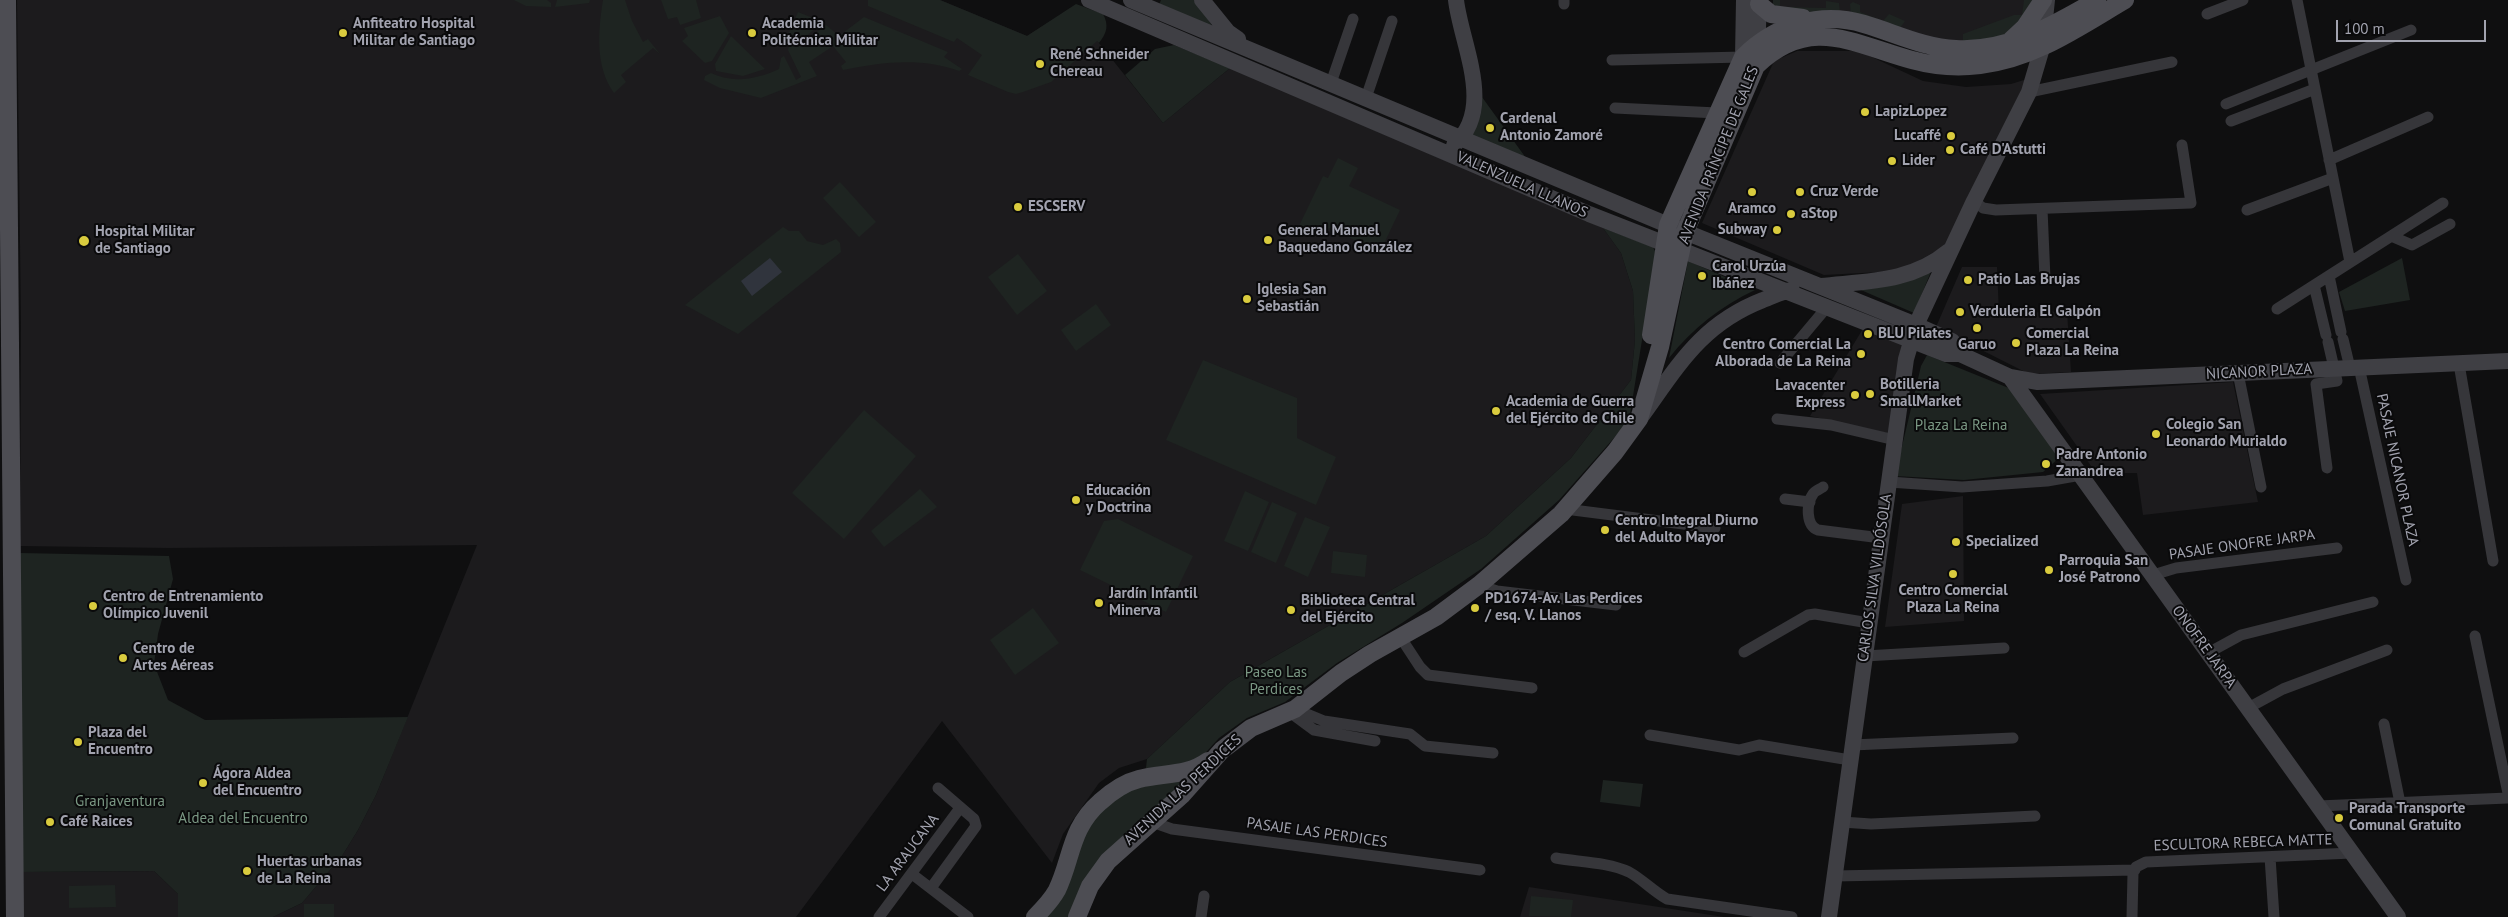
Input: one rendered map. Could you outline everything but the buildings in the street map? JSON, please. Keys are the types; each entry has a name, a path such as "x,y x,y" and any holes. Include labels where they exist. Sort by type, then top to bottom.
{"main road":[{"path":"7,0 4,291 8,848 16,917"},
{"path":"2006,44 2025,27 2043,0"},
{"path":"1754,1 1767,12 1780,16 1856,22 1920,43 1947,48 1973,49 2006,44 2044,30 2098,0"},
{"path":"1750,62 1786,45 1815,38 1849,39 1914,61 1950,66 1999,62 2042,48 2124,0"},
{"path":"1750,62 1758,43 1783,28 1824,20"},
{"name":"AVENIDA PRÍNCIPE DE GALES","path":"1672,248 1668,225 1717,113 1750,62"},
{"name":"AVENIDA PRÍNCIPE DE GALES","path":"1672,248 1684,232 1750,62"},
{"path":"1639,420 1660,346 1672,248"},
{"name":"AVENIDA LAS PERDICES","path":"1083,915 1090,886 1099,872 1119,849 1182,795 1222,750 1250,728 1292,711 1341,673 1370,654 1436,617 1479,585 1523,549 1565,509 1615,452 1639,420"},
{"path":"1035,917 1056,891 1070,847 1082,823 1098,804 1118,787 1132,781 1198,768 1222,750"},
{"path":"1176,773 1182,777 1182,795"}],"street":[{"name":"VALENZUELA LLANOS","path":"1089,0 1672,248 1788,290 1827,307 1913,333"},
{"name":"VALENZUELA LLANOS","path":"1131,0 1150,3 1268,57 1818,287 1913,333 1946,354 1960,354 2010,376"},
{"path":"1202,0 1228,32 1268,57"},
{"path":"1446,151 1462,138 1473,110 1476,90 1456,0"},
{"name":"CARLOS SILVA VILDÓSOLA","path":"1829,917 1906,359 1913,333 1974,201 2028,92 2042,48 2047,0"},
{"path":"2207,14 2244,0"},
{"path":"2297,0 2350,262"},
{"path":"1754,1 1758,43"},
{"name":"AVENIDA PRÍNCIPE DE GALES","path":"1750,62 1754,1"},
{"path":"1136,20 1150,3"},
{"path":"1331,83 1353,20"},
{"path":"1366,98 1392,20"},
{"path":"2226,104 2411,30"},
{"path":"1612,60 1750,62"},
{"path":"2028,92 2172,62"},
{"path":"2231,121 2315,89"},
{"path":"1615,108 1717,113"},
{"path":"2329,160 2428,117"},
{"path":"1974,201 1983,208 1996,210 2191,203 2182,145"},
{"path":"2247,210 2333,178"},
{"path":"2277,309 2443,203"},
{"path":"2042,209 2045,279"},
{"path":"2390,236 2412,245 2450,224"},
{"name":"CARLOS SILVA VILDÓSOLA","path":"1818,287 1904,276 1928,267 1952,248"},
{"name":"PASAJE NICANOR PLAZA","path":"2329,276 2348,368 2406,580"},
{"name":"PASAJE NICANOR PLAZA","path":"2314,286 2327,339 2348,368"},
{"name":"AVENIDA LAS PERDICES","path":"1639,420 1686,354 1713,327 1735,312 1788,290 1818,287"},
{"path":"1780,363 1827,307"},
{"name":"NICANOR PLAZA","path":"2010,376 2038,382 2238,373 2315,377 2348,368 2508,361"},
{"path":"2459,364 2493,561"},
{"path":"2238,373 2261,488"},
{"name":"ONOFRE JARPA","path":"2010,376 2398,917"},
{"path":"2315,377 2327,468"},
{"path":"1777,419 1831,425 1895,440"},
{"path":"1889,482 1962,487 2047,481 2081,475"},
{"path":"1823,487 1813,494 1810,502 1809,521 1814,529 1881,538"},
{"path":"1785,499 1810,502"},
{"path":"1565,509 1715,528"},
{"name":"PASAJE ONOFRE JARPA","path":"2153,575 2176,568 2337,548"},
{"path":"1479,585 1497,591 1616,605"},
{"path":"2208,653 2225,642 2241,635 2373,602"},
{"path":"1744,652 1808,616 1815,614 1869,624"},
{"path":"2474,636 2508,793"},
{"path":"1401,638 1428,676 1532,688"},
{"path":"1864,656 2004,648"},
{"path":"2248,708 2283,689 2387,650"},
{"path":"1292,711 1314,730 1375,741"},
{"path":"1292,711 1324,721 1410,734 1425,746 1493,753"},
{"path":"2384,724 2400,804"},
{"path":"1650,735 1740,750 1759,745 1851,753 2013,738"},
{"name":"LA ARAUCANA","path":"931,888 976,830 974,819 938,788"},
{"path":"2318,806 2508,798"},
{"name":"LA ARAUCANA","path":"879,917 960,808"},
{"path":"1842,822 1871,824 2035,816"},
{"name":"PASAJE LAS PERDICES","path":"1152,822 1172,829 1480,870"},
{"name":"ESCULTORA REBECA MATTE","path":"1835,876 2135,869 2146,862 2352,854"},
{"path":"2270,857 2274,917"},
{"path":"1556,858 1629,872 1667,899 1792,917"},
{"path":"2132,917 2132,880 2135,869"},
{"path":"912,874 968,917"},
{"path":"1201,917 1204,896"}],"shaded area":[{"path":"17,0 940,0 1027,36 1071,8 1163,123 1230,68 1603,228 1621,253 1633,291 1635,340 1631,380 1571,458 1486,536 1230,682 1147,759 1119,768 1099,783 1063,834 1052,863 942,721 796,917 273,917 302,903 342,856 358,830 376,795 477,545 169,548 20,546 21,324"},
{"path":"1773,0 2038,0 2026,21 1967,44 1773,10"},
{"path":"1797,51 1859,51 1923,81 1966,87 2011,84 2027,79 1949,244 1900,271 1824,275 1702,223 1774,61"},
{"path":"770,258 782,272 752,296 741,281"},
{"path":"1962,267 1997,267 1999,314 2067,311 2071,372 2029,374 1936,327"},
{"path":"1864,327 1904,343 1891,434 1810,416"},
{"name":"Colegio San Leonardo Murialdo","path":"2233,382 2258,502 2143,515 2137,473 2096,473 2040,394"},
{"path":"1963,496 1964,621 1885,627 1902,504"},
{"path":"154,871 178,894 178,917 22,917 22,872"},
{"path":"1529,887 1724,917 1520,917"}],"green space":[{"path":"514,0 547,0 551,3 551,7 526,6"},
{"path":"557,0 590,0 589,3 555,7"},
{"path":"603,0 625,0 632,21 643,42 648,39 660,54 653,48 621,75 626,82 614,93 608,83 601,60 599,36"},
{"path":"661,0 696,0 701,18 680,25 677,17 668,19"},
{"path":"868,0 940,0 1027,36 1076,4 1103,14 1106,29 1099,43 1097,41 1051,82 1016,94 968,75 982,55 957,38 954,42 868,6"},
{"path":"1161,0 1196,0 1214,29 1159,5"},
{"path":"1773,0 1780,0 1780,7 1826,8 1826,1 1839,3 1840,14 1773,10"},
{"path":"2024,0 2038,0 2014,31 1992,40 1963,44 1963,34 2014,15 2022,15"},
{"path":"1853,2 1860,5 1860,12 1883,21 1889,14 1905,21 1898,31 1851,16 1850,4"},
{"path":"798,12 823,22 804,38 785,42"},
{"path":"720,16 729,33 712,61 705,63 682,41 688,36 684,28"},
{"path":"864,17 948,52 944,57 962,69 959,71 930,64 901,62 843,70 841,66 846,62 833,46 809,62 817,76 761,98 720,88 704,80 705,76 711,73 728,78 754,78 779,69 781,58 784,56 796,80 801,77 788,50 789,46 805,41 826,25 839,36"},
{"path":"731,36 765,69 743,76 716,71 715,64"},
{"path":"1174,45 1230,68 1163,123 1125,75 1155,49"},
{"path":"1482,97 1531,165 1471,142"},
{"path":"1338,158 1358,168 1349,186 1400,210 1380,252 1329,228 1324,238 1299,226 1323,176 1328,178"},
{"path":"840,182 876,222 859,237 823,198"},
{"path":"783,227 789,231 799,231 807,241 823,245 836,239 840,243 841,252 738,334 685,305"},
{"name":"Paseo Las Perdices","path":"1603,228 1653,247 1656,253 1629,421 1559,500 1481,569 1402,623 1337,663 1285,702 1247,718 1219,738 1199,760 1172,767 1146,768 1147,759 1230,682 1486,536 1571,458 1631,380 1635,340 1633,291 1621,253"},
{"path":"1018,254 1047,291 1017,315 988,277"},
{"path":"2402,258 2410,300 2345,311 2339,292"},
{"path":"1688,261 1755,290 1731,303 1708,319 1669,358"},
{"path":"1932,269 1914,313 1854,287"},
{"path":"1096,304 1111,325 1076,351 1061,330"},
{"name":"Plaza La Reina","path":"1927,355 2016,391 2059,458 2043,472 1964,480 1895,476 1921,366"},
{"path":"1203,360 1297,398 1297,438 1336,457 1316,505 1166,440"},
{"path":"864,410 916,456 844,539 792,493"},
{"path":"920,489 937,507 884,547 871,531"},
{"path":"1245,491 1269,502 1248,551 1224,541"},
{"path":"1272,502 1297,513 1276,563 1251,552"},
{"path":"1305,517 1330,527 1308,577 1284,566"},
{"path":"1118,519 1193,556 1166,612 1080,570 1104,521"},
{"path":"1333,551 1367,555 1365,577 1331,573"},
{"name":"Aldea del Encuentro","path":"20,553 169,556 173,579 158,634 154,664 168,700 205,720 408,717 376,795 358,830 342,856 302,903 273,917 178,917 178,894 154,871 22,872"},
{"path":"1033,608 1059,643 1015,675 990,640"},
{"path":"1192,770 1072,917 1037,917 1081,826 1122,788"},
{"path":"1603,780 1643,784 1640,807 1600,802"},
{"path":"115,885 116,907 69,908 69,886"},
{"path":"1531,896 1573,900 1571,917 1529,916"},
{"path":"304,904 334,904 334,917 304,917"}],"place":[{"name":"Anfiteatro Hospital Militar de Santiago","path":"343,33"},
{"name":"Academia Politécnica Militar","path":"752,33"},
{"name":"René Schneider Chereau","path":"1040,64"},
{"name":"LapizLopez","path":"1865,112"},
{"name":"Cardenal Antonio Zamoré","path":"1490,128"},
{"name":"Lucaffé","path":"1951,136"},
{"name":"Café D'Astutti","path":"1950,150"},
{"name":"Lider","path":"1892,161"},
{"name":"Aramco","path":"1752,192"},
{"name":"Cruz Verde","path":"1800,192"},
{"name":"ESCSERV","path":"1018,207"},
{"name":"aStop","path":"1791,214"},
{"name":"Subway","path":"1777,230"},
{"name":"General Manuel Baquedano González","path":"1268,240"},
{"name":"Hospital Militar de Santiago","path":"84,241"},
{"name":"Carol Urzúa Ibáñez","path":"1702,276"},
{"name":"Patio Las Brujas","path":"1968,280"},
{"name":"Iglesia San Sebastián","path":"1247,299"},
{"name":"Verduleria El Galpón","path":"1960,312"},
{"name":"Garuo","path":"1977,328"},
{"name":"BLU Pilates","path":"1868,334"},
{"name":"Comercial Plaza La Reina","path":"2016,343"},
{"name":"Centro Comercial La Alborada de La Reina","path":"1861,354"},
{"name":"Botilleria SmallMarket","path":"1870,394"},
{"name":"Lavacenter Express","path":"1855,395"},
{"name":"Academia de Guerra del Ejército de Chile","path":"1496,411"},
{"name":"Colegio San Leonardo Murialdo","path":"2156,434"},
{"name":"Padre Antonio Zanandrea","path":"2046,464"},
{"name":"Educación y Doctrina","path":"1076,500"},
{"name":"Centro Integral Diurno del Adulto Mayor","path":"1605,530"},
{"name":"Specialized","path":"1956,542"},
{"name":"Parroquia San José Patrono","path":"2049,570"},
{"name":"Centro Comercial Plaza La Reina","path":"1953,574"},
{"name":"Jardín Infantil Minerva","path":"1099,603"},
{"name":"Centro de Entrenamiento Olímpico Juvenil","path":"93,606"},
{"name":"PD1674-Av. Las Perdices / esq. V. Llanos","path":"1475,608"},
{"name":"Biblioteca Central del Ejército","path":"1291,610"},
{"name":"Centro de Artes Aéreas","path":"123,658"},
{"name":"Plaza del Encuentro","path":"78,742"},
{"name":"Ágora Aldea del Encuentro","path":"203,783"},
{"name":"Parada Transporte Comunal Gratuito","path":"2339,818"},
{"name":"Café Raices","path":"50,822"},
{"name":"Huertas urbanas de La Reina","path":"247,871"}],"park label":[{"name":"Granjaventura","path":"120,802"}]}
